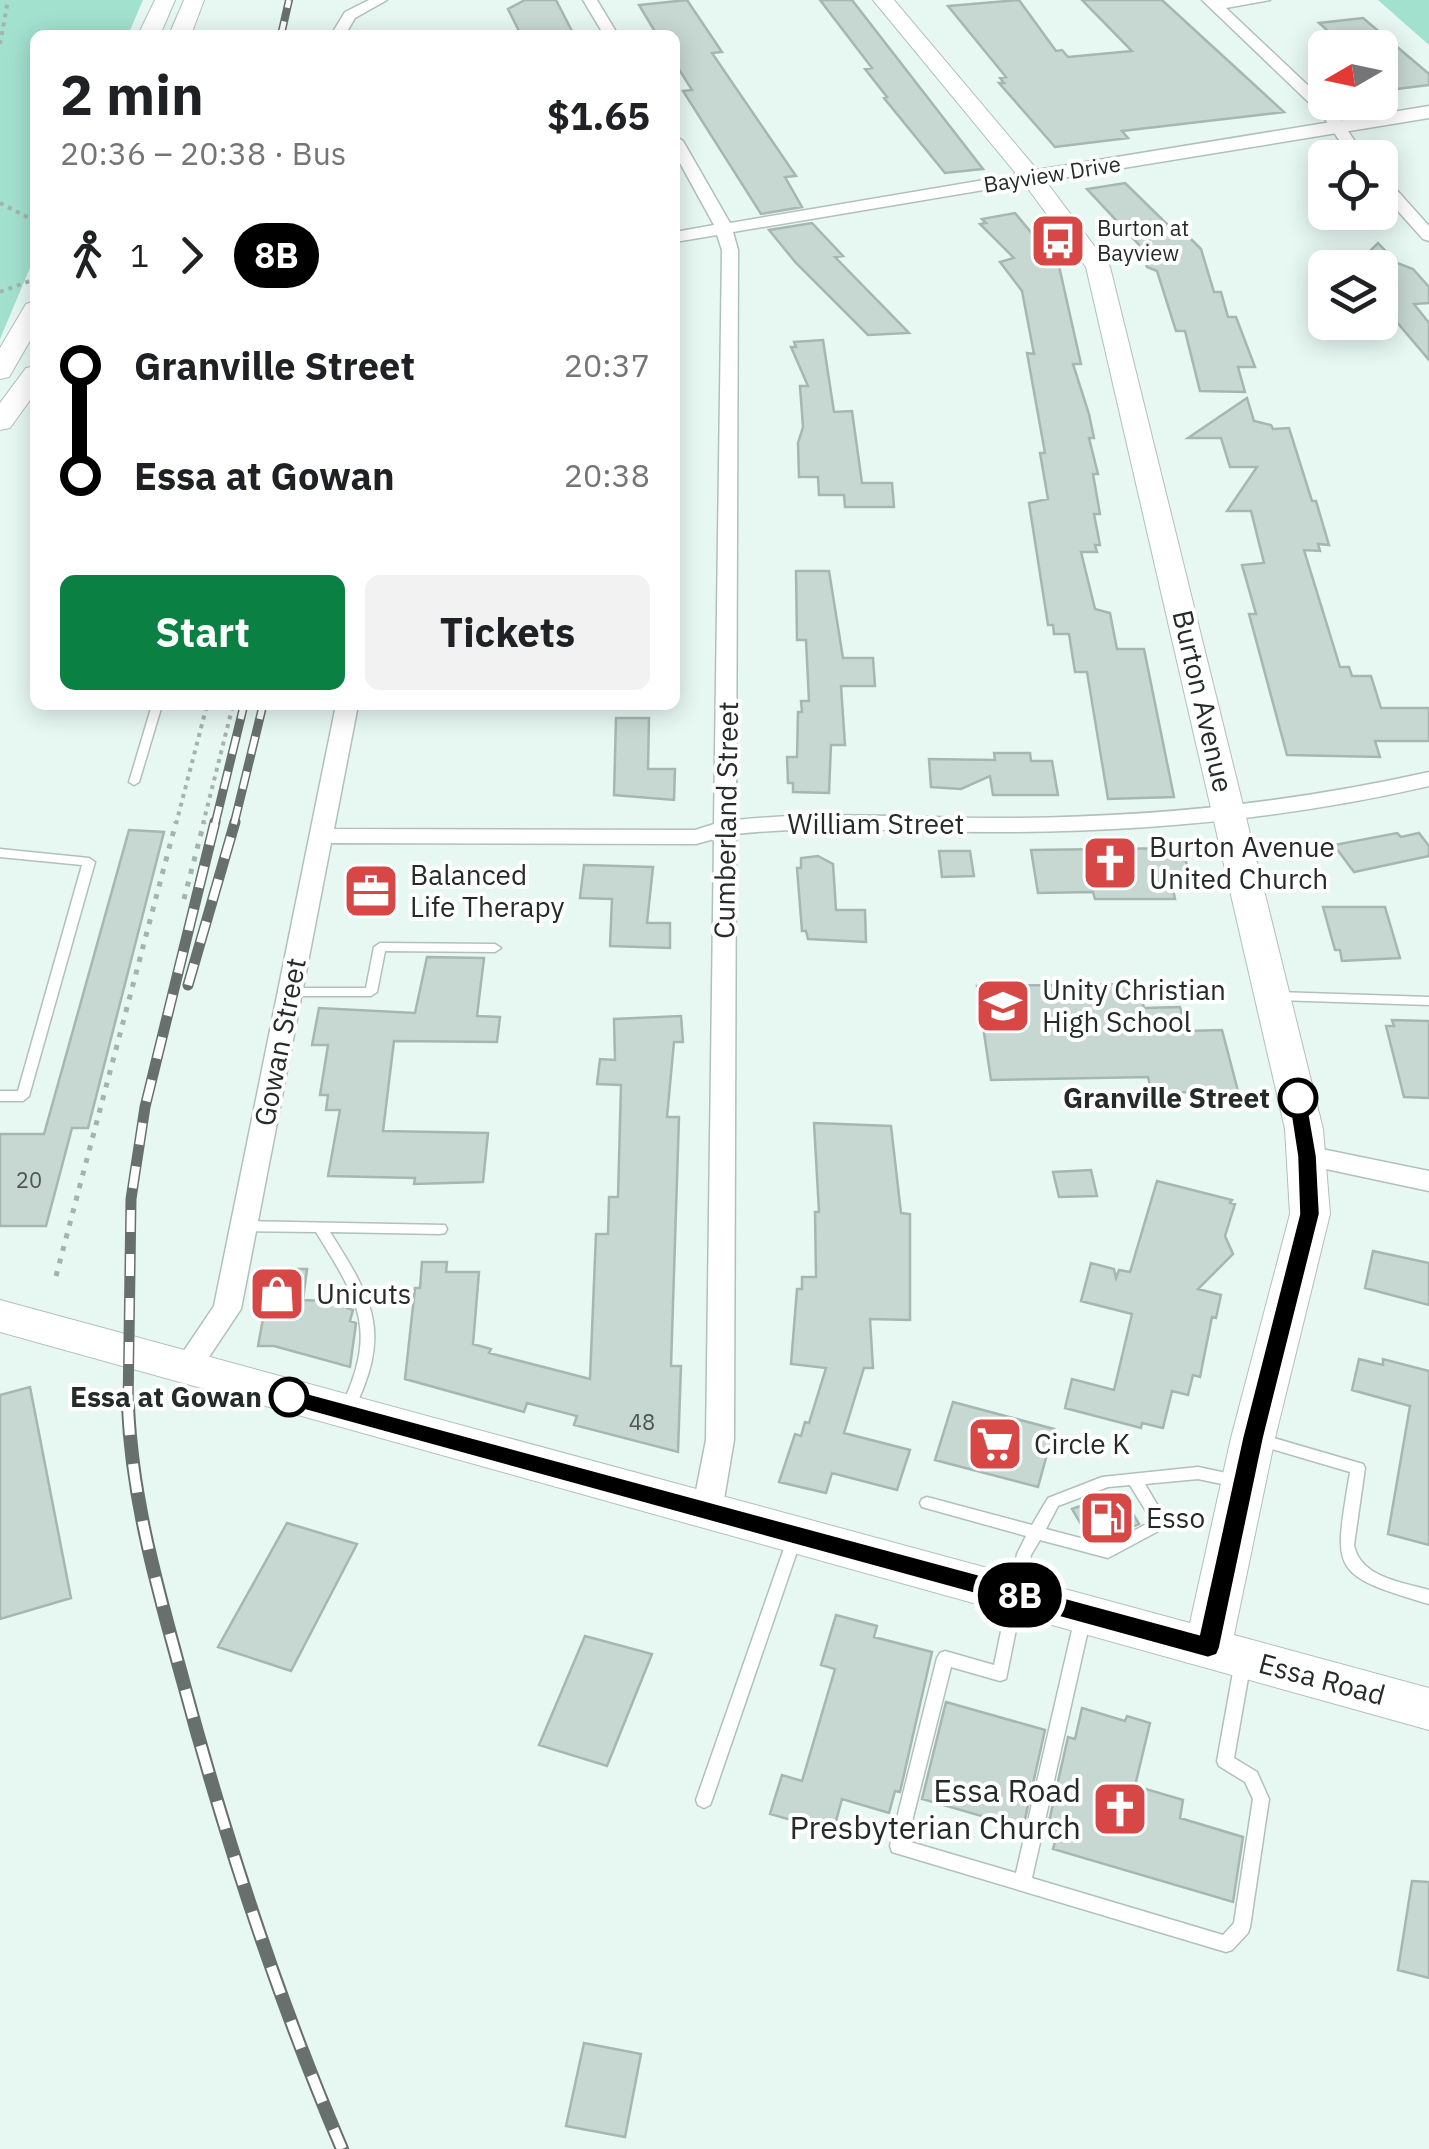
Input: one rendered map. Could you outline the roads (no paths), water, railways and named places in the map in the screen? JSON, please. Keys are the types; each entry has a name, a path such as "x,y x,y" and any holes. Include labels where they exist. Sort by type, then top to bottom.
{"main road":[{"path":"151,30 165,0"},
{"path":"182,30 194,0"},
{"name":"Burton Avenue","path":"883,0 1030,177 1098,266 1274,996 1307,1156 1310,1214 1244,1482 1226,1652"},
{"path":"0,371 30,319"},
{"path":"0,422 30,381"},
{"name":"Essa Road","path":"0,1316 1429,1708"}],"street":[{"path":"590,0 608,30"},
{"path":"1212,2 1263,0"},
{"path":"341,30 350,15 370,2"},
{"path":"1212,2 1329,113 1346,140"},
{"name":"Bayview Drive","path":"680,236 1429,112"},
{"name":"Cumberland Street","path":"680,150 725,230 730,250 720,1440 707,1511"},
{"path":"1398,201 1429,236"},
{"name":"Gowan Street","path":"186,1367 227,1309 346,710"},
{"name":"William Street","path":"322,836 696,837 726,828 762,824 1189,821 1334,801 1429,779"},
{"path":"1307,1156 1429,1181"}],"lane":[{"path":"134,782 156,710"},
{"path":"0,853 89,862 23,1096 0,1096"},
{"path":"290,992 371,992 380,947 495,948"},
{"path":"1274,996 1429,1002"},
{"path":"244,1226 440,1229"},
{"path":"320,1227 361,1294 371,1324 364,1378 346,1412"},
{"path":"1253,1438 1358,1468 1345,1556 1352,1569 1370,1580 1429,1597"},
{"path":"1226,1652 1224,1760 1251,1777 1262,1799 1242,1927 1226,1944 898,1846 944,1658 1000,1674 1015,1594 1034,1533 1053,1502 1107,1481 1198,1472 1244,1482"},
{"path":"927,1503 1108,1552 1161,1523 1135,1480"},
{"path":"704,1800 796,1535"},
{"path":"1022,1883 1084,1613"}],"railway":[{"path":"282,30 289,0"},
{"path":"215,824 243,710"},
{"path":"234,824 262,710"},
{"path":"128,1406 131,1199 145,1107 215,822"},
{"path":"188,985 235,822"},
{"path":"128,1406 135,1476 148,1545 200,1741 274,1976 342,2149"}],"place":[{"name":"Burton at Bayview","path":"1058,241"},
{"name":"Burton Avenue United Church","path":"1110,863"},
{"name":"Balanced Life Therapy","path":"371,891"},
{"name":"Unity Christian High School","path":"1003,1006"},
{"name":"Granville Street","path":"1298,1098"},
{"name":"Unicuts","path":"277,1294"},
{"name":"Essa at Gowan","path":"289,1397"},
{"name":"Circle K","path":"995,1444"},
{"name":"Esso","path":"1107,1518"},
{"name":"Essa Road Presbyterian Church","path":"1120,1809"}]}
